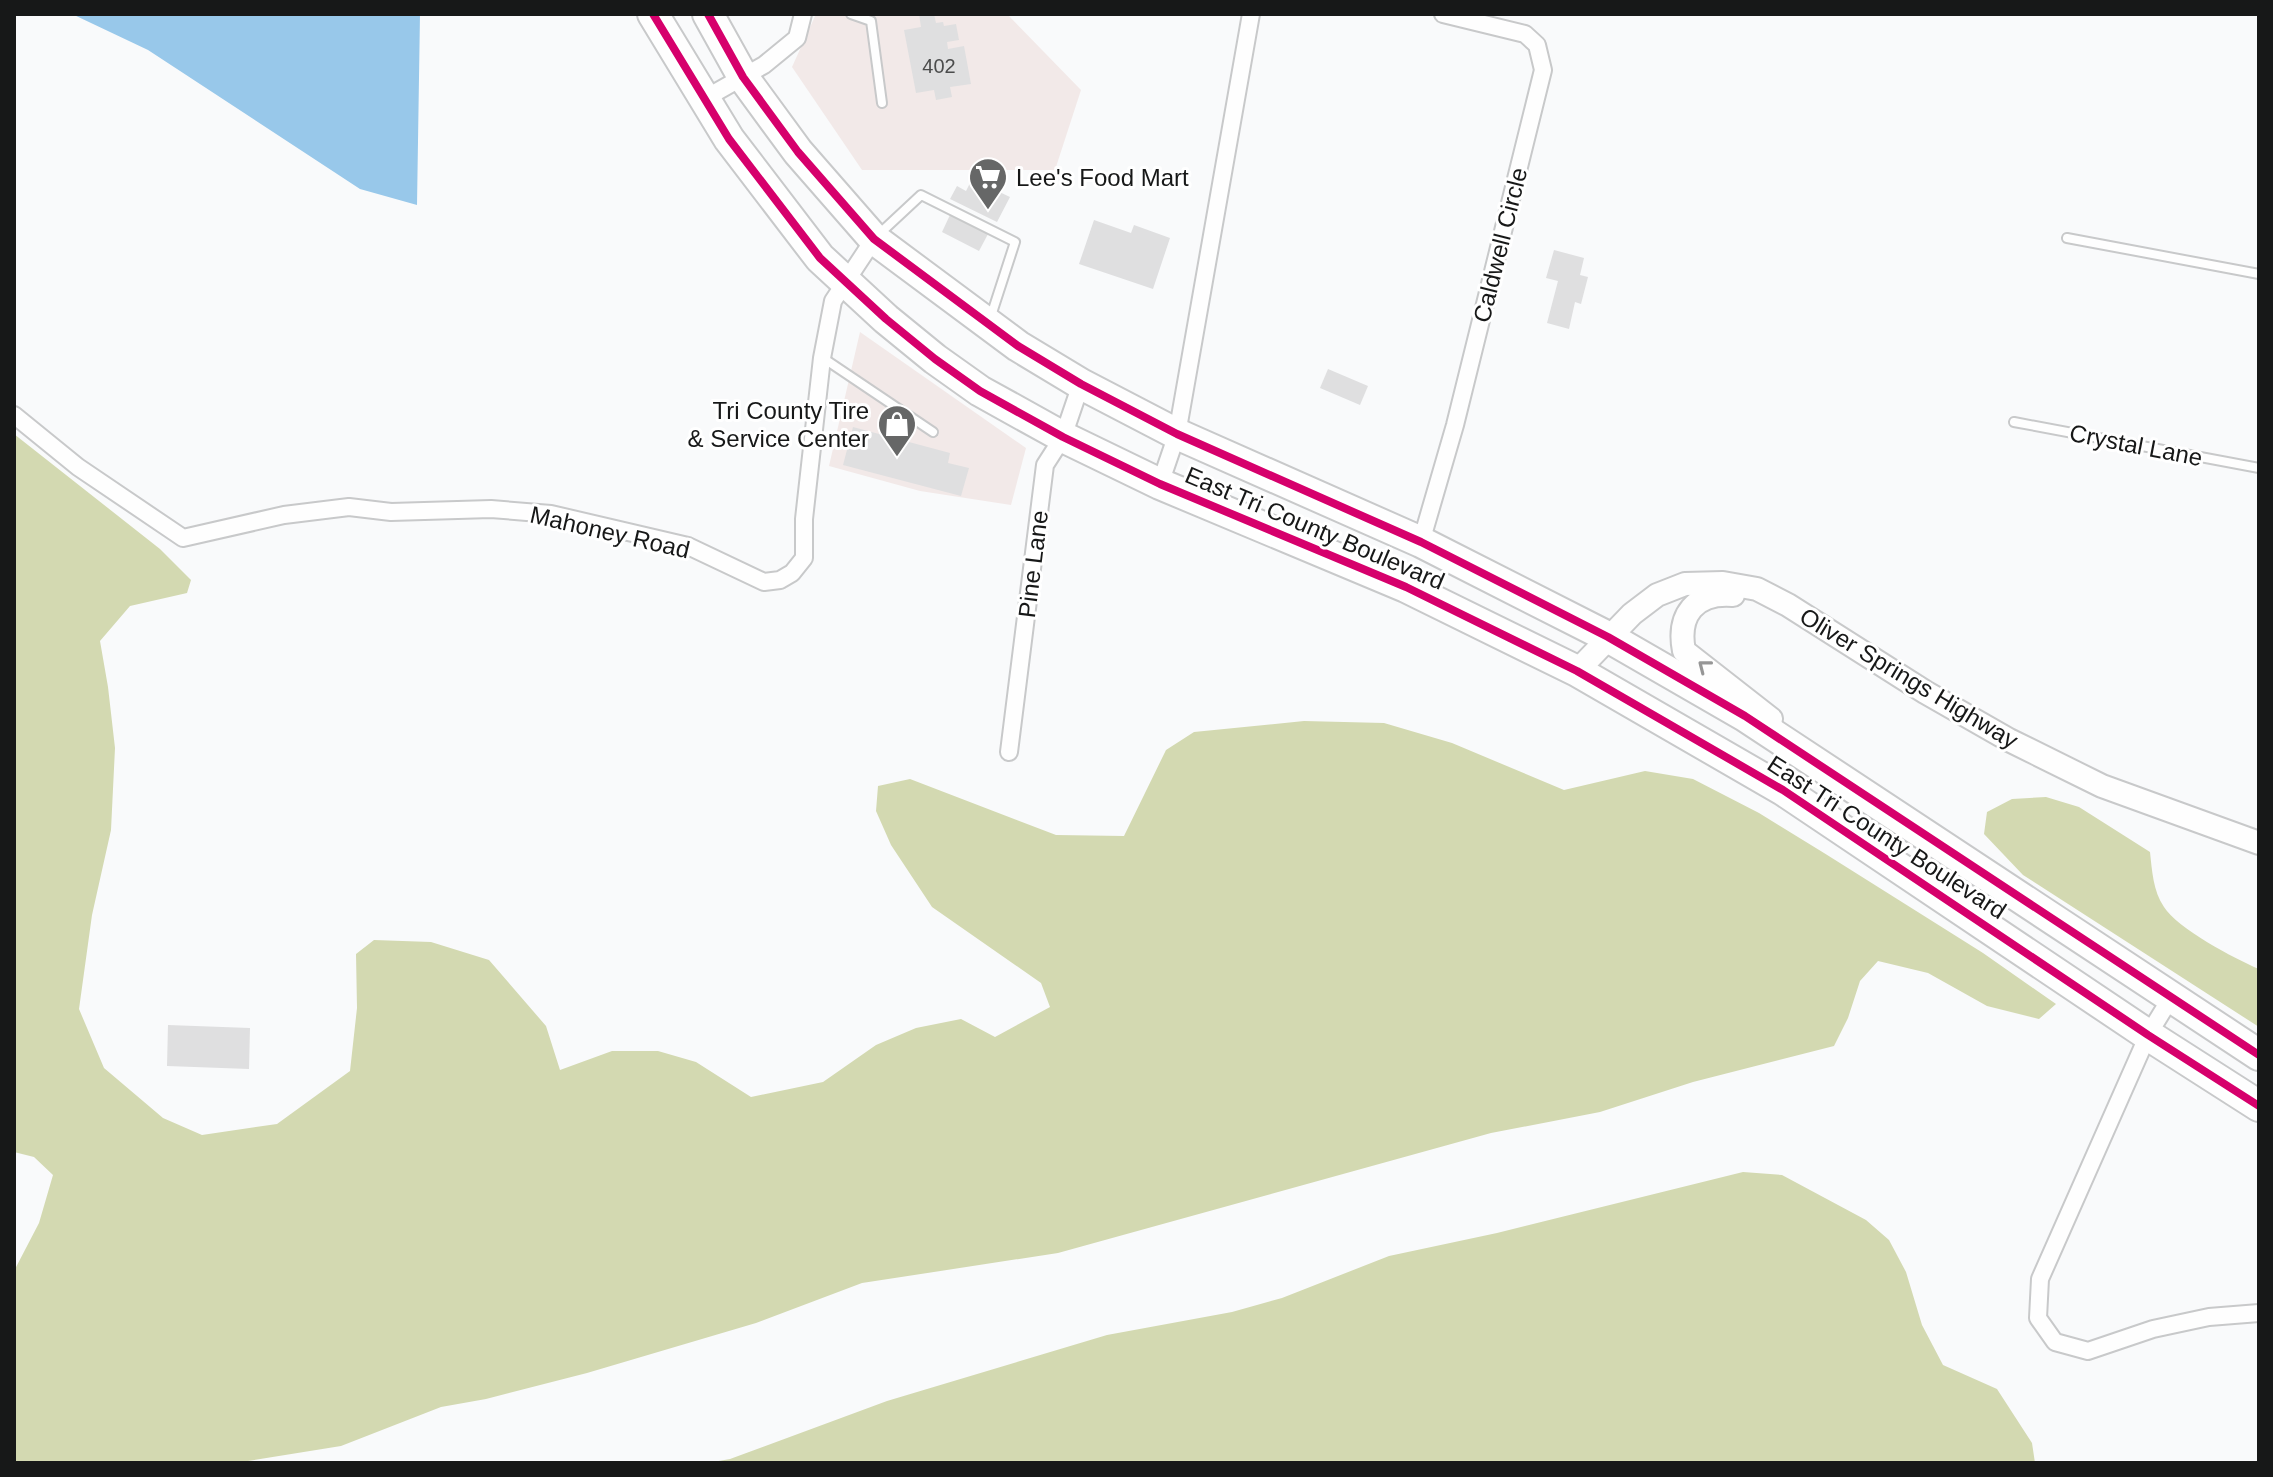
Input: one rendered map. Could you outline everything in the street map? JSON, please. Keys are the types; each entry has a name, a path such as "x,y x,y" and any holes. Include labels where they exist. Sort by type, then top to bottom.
{"highway":[{"name":"East Tri County Boulevard","path":"653,14 729,139 820,258 846,284 968,383 1063,437 1160,484 1406,587 1577,671 1783,790 2259,1106"},
{"name":"East Tri County Boulevard","path":"708,14 743,77 798,152 874,239 1018,346 1081,384 1177,434 1421,542 1608,637 1745,716 2259,1055"}],"main road":[{"name":"Oliver Springs Highway","path":"1577,671 1608,637 1657,595 1685,584 1723,583 1757,589 2009,740 2102,786 2259,843"},
{"path":"1817,623 1744,596 1727,594 1694,604 1684,620 1681,633 1684,651 1876,801"}],"street":[{"path":"704,99 764,65 797,38 803,14"},
{"path":"1160,484 1177,434 1251,14"},
{"name":"Caldwell Circle","path":"1421,542 1459,410 1543,70 1537,45 1525,34 1443,14"},
{"name":"Mahoney Road","path":"14,415 78,467 183,538 284,515 349,507 391,512 491,509 551,514 688,546 764,582 780,580 792,573 804,558 804,519 822,358 833,301 874,239"},
{"name":"Pine Lane","path":"1009,752 1045,465 1063,437 1081,384"},
{"path":"2172,996 2148,1035 2040,1279 2038,1318 2055,1342 2088,1351 2153,1329 2209,1317 2259,1313"}],"lane":[{"path":"851,14 871,21 882,103"},
{"path":"874,239 921,195 1015,242 988,324"},
{"path":"2067,238 2259,274"},
{"path":"822,358 933,432"},
{"name":"Crystal Lane","path":"2014,422 2259,468"}],"shaded area":[{"path":"816,14 1007,14 1081,90 1055,170 862,170 792,67"},
{"path":"860,332 1026,448 1011,505 920,491 829,466"}],"green space":[{"path":"14,434 160,549 191,580 187,593 130,606 100,641 115,748 111,830 92,915 79,1009 104,1068 163,1118 202,1135 277,1124 350,1071 357,1008 356,954 374,940 431,942 489,960 546,1026 560,1070 612,1051 658,1051 696,1062 751,1097 823,1082 876,1045 916,1028 961,1019 995,1037 1050,1007 1041,983 932,907 891,845 876,811 878,786 910,779 1056,835 1124,836 1166,750 1194,732 1304,721 1384,723 1452,743 1564,790 1645,771 1693,779 1759,813 1824,853 1983,953 2056,1004 2039,1019 1987,1006 1928,973 1878,961 1860,981 1848,1018 1834,1046 1693,1082 1600,1112 1491,1133 1058,1253 862,1283 756,1323 587,1373 486,1399 441,1407 341,1446 235,1463 14,1463 14,1271 39,1223 53,1175 34,1157 14,1152"},
{"path":"2046,797 2079,807 2150,852 2157,894 2171,915 2207,942 2259,969 2259,1027 2023,875 1984,834 1987,812 2012,799"},
{"path":"1743,1172 1782,1175 1866,1220 1889,1240 1906,1272 1922,1325 1943,1365 1997,1389 2032,1443 2035,1463 707,1463 730,1459 887,1401 1107,1335 1232,1312 1282,1298 1389,1256 1497,1233"}],"water":[{"path":"72,14 420,14 417,205 360,189 148,50"}],"building":[{"path":"919,14 934,14 936,23 943,22 944,26 956,24 959,40 947,42 948,49 964,46 971,84 950,87 952,97 936,100 934,90 916,93 904,30 921,27"},
{"name":"Lee's Food Mart","path":"972,179 1010,197 997,222 950,199 957,186 966,191"},
{"path":"950,215 988,234 979,251 942,232"},
{"path":"1094,220 1131,233 1134,225 1170,238 1153,289 1079,264"},
{"path":"1554,250 1584,258 1580,275 1588,277 1581,304 1575,302 1569,329 1547,323 1558,281 1546,278"},
{"path":"1328,369 1368,386 1360,405 1320,388"},
{"name":"Tri County Tire & Service Center","path":"853,427 950,453 948,463 969,468 961,496 843,465"},
{"path":"168,1025 250,1028 249,1069 167,1066"}],"cycle path":[{"path":"653,14 729,139 820,258 886,319 980,391 1063,437 1160,484 1406,587 1577,671 1783,790 2259,1106"},
{"path":"708,14 743,77 798,152 874,239 1018,346 1081,384 1177,434 1421,542 1608,637 1745,716 2259,1055"}],"place":[{"name":"Lee's Food Mart","path":"988,211"},
{"name":"Tri County Tire & Service Center","path":"897,458"}]}
